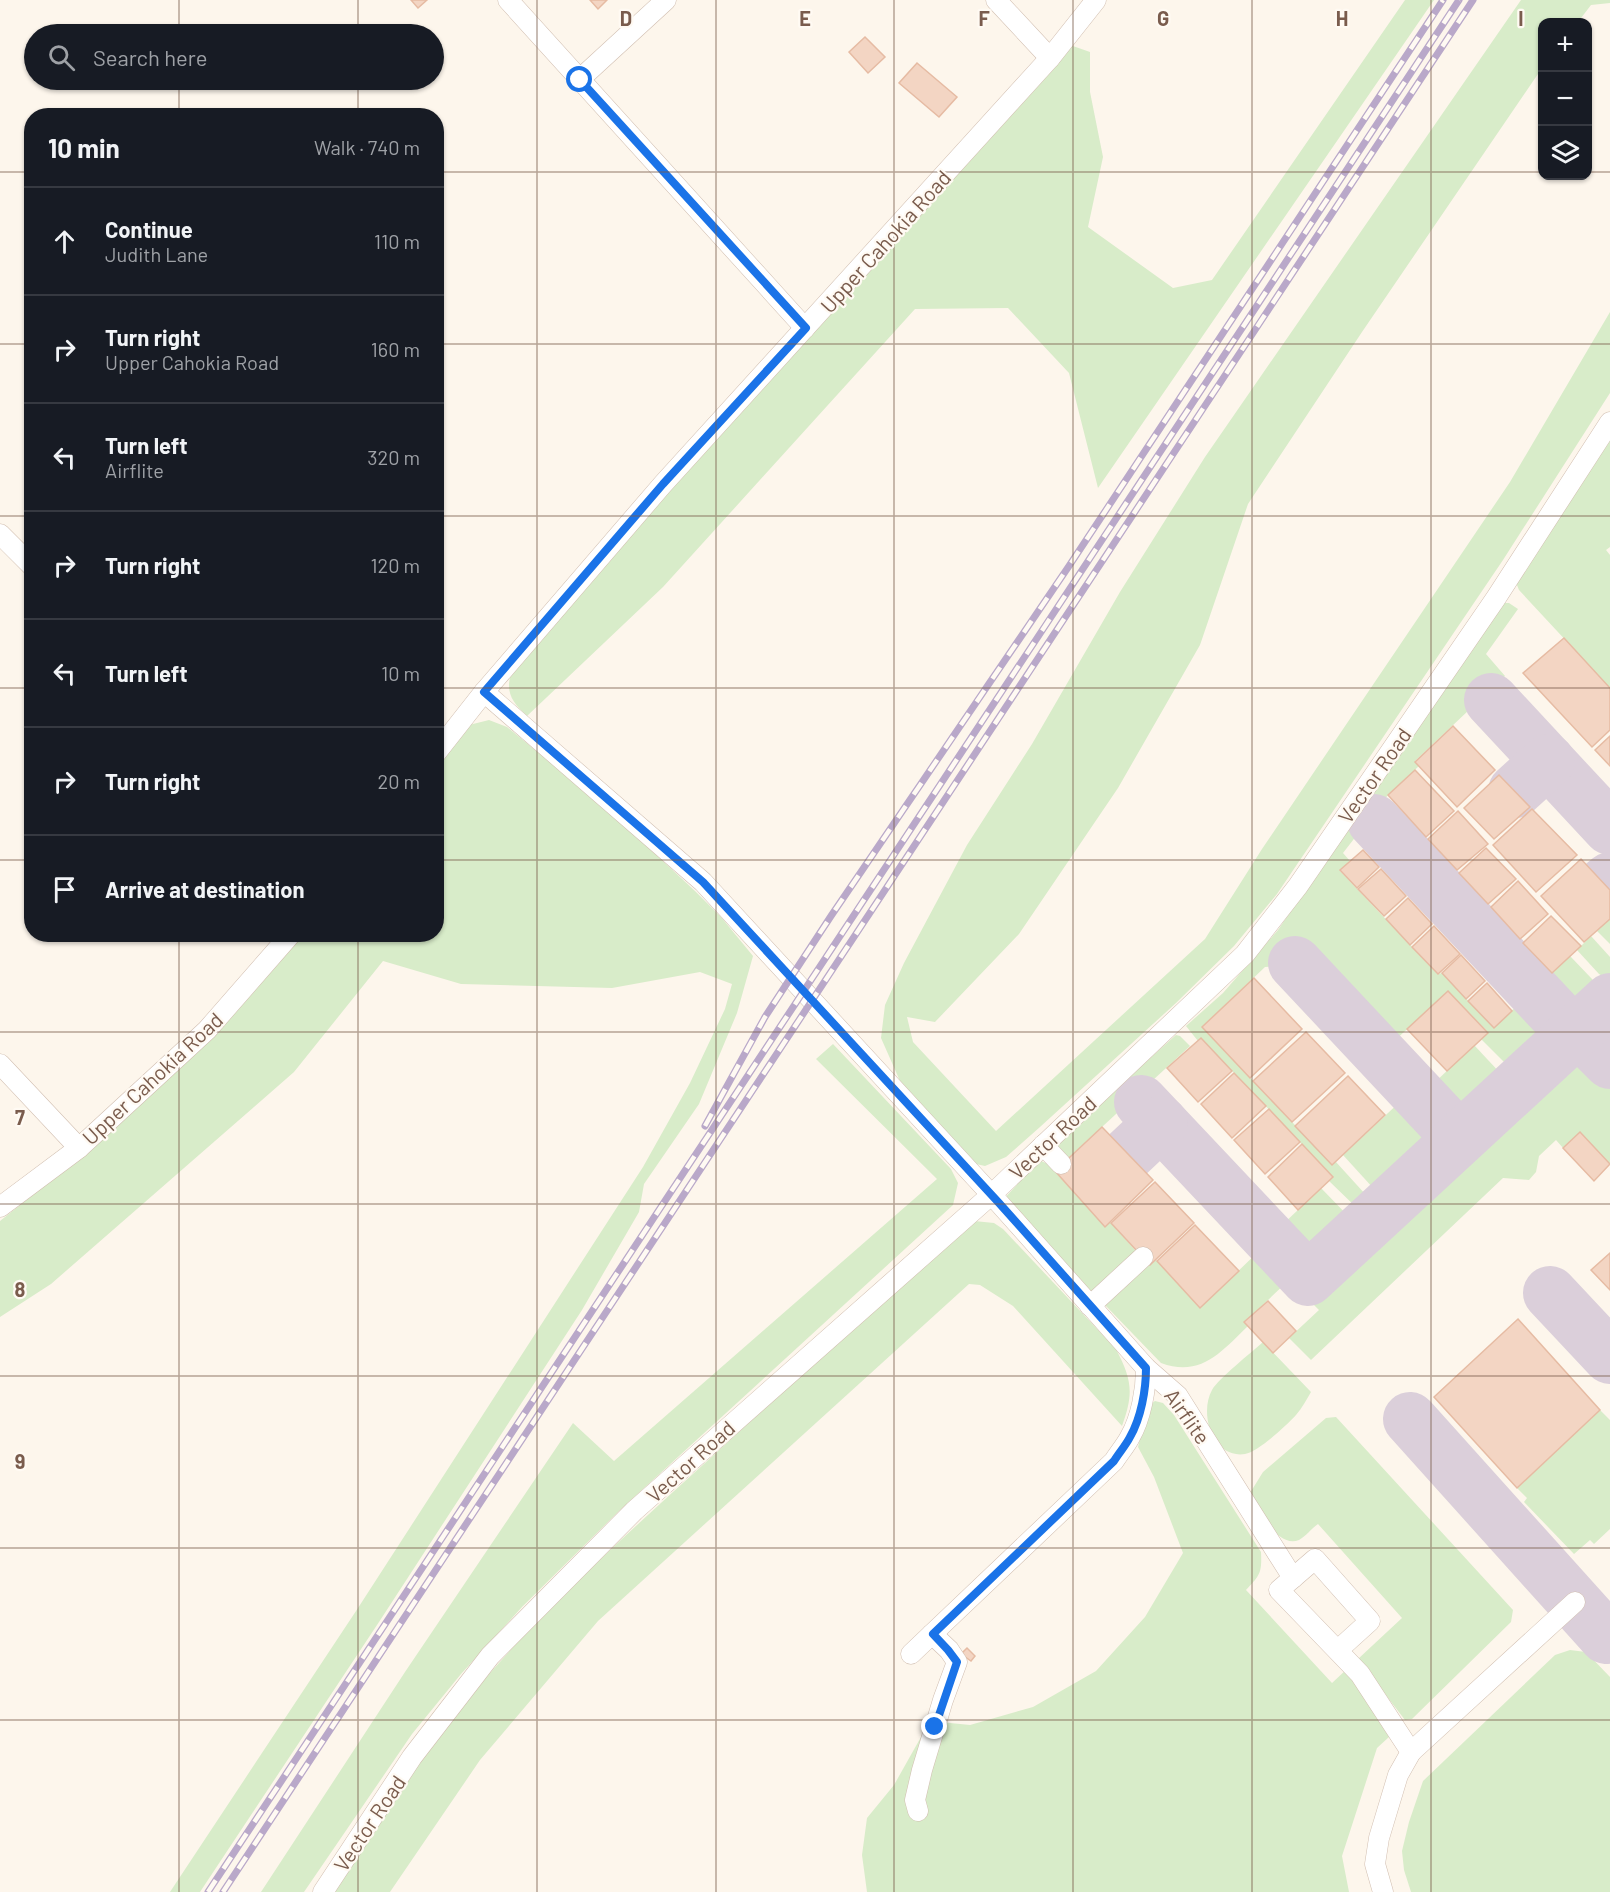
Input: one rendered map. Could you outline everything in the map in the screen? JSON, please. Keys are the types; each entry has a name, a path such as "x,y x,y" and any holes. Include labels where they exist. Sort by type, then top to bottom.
{"street":[{"path":"508,0 806,328"},
{"path":"580,80 666,0"},
{"path":"996,0 1050,58"},
{"name":"Upper Cahokia Road","path":"444,743 484,692 663,484 1050,58 1096,0"},
{"name":"Vector Road","path":"323,1892 412,1757 490,1656 634,1511 991,1195 1245,954 1298,886 1489,608 1610,422"},
{"path":"0,534 24,558"},
{"name":"Airflite","path":"484,692 703,882 991,1195 1146,1368 1178,1396 1293,1578"},
{"name":"Upper Cahokia Road","path":"0,1207 79,1148 207,1030 284,942"},
{"path":"0,1064 79,1148"},
{"path":"1043,1145 1061,1164"},
{"path":"1090,1306 1143,1257"},
{"path":"911,1654 1114,1461 1131,1436 1137,1420 1146,1368"},
{"path":"1338,1650 1370,1621 1315,1559 1279,1590 1360,1674 1411,1752"},
{"path":"1383,1892 1375,1864 1379,1838 1398,1775 1411,1752 1575,1602"},
{"path":"918,1811 915,1800 922,1770 957,1662 933,1634"}],"green space":[{"path":"1405,0 1434,0 1098,488 1069,373 1008,308 915,309 663,587 527,716 518,707 511,697 509,681 511,674 608,559 1070,45 1090,52 1090,92 1103,157 1088,227 1173,288 1212,280"},
{"path":"1521,0 1610,0 1610,3 1591,5 1581,18 1538,18 1538,74 1248,504 1200,645 1118,788 1019,934 935,1022 907,1017 913,1042 996,1131 1205,939 1262,849 1510,482 1610,312 1610,393 1503,560 1277,894 1234,946 1176,1003 1040,1127 1006,1157 985,1166 976,1164 900,1081 881,1038 885,1005 904,963 967,845 1032,744 1120,592 1205,457"},
{"path":"1610,438 1610,547 1606,550 1610,555 1610,688 1519,590 1515,580"},
{"path":"1500,603 1509,603 1518,609 1486,654 1505,676 1415,761 1419,766 1388,795 1343,853 1350,861 1340,871 1438,974 1442,973 1493,1027 1526,998 1546,1019 1550,1032 1510,1068 1481,1039 1488,1032 1448,991 1390,1045 1299,948 1279,966 1265,967 1202,1027 1332,1164 1336,1162 1366,1195 1366,1203 1359,1210 1329,1181 1333,1177 1201,1038 1198,1041 1186,1026 1223,993 1278,930"},
{"path":"489,720 507,727 606,808 721,917 753,956 737,1013 699,1104 644,1184 639,1212 582,1310 200,1892 170,1892 358,1608 643,1167 690,1083 725,1009 732,984 700,972 612,988 461,984 383,961 294,1072 51,1284 0,1317 0,1221 39,1190 295,942 444,942 444,755 469,725"},
{"path":"1610,919 1610,944 1597,931"},
{"path":"1591,936 1610,957 1610,975 1606,978 1599,974 1577,950"},
{"path":"1570,956 1597,987 1571,1012 1559,1007 1539,986"},
{"path":"1176,1035 1190,1046 1066,1160 1055,1143"},
{"path":"833,1044 951,1169 958,1183 953,1205 619,1511 522,1607 461,1674 412,1734 304,1892 261,1892 405,1672 573,1423 614,1461 937,1179 816,1059"},
{"path":"1474,1045 1502,1075 1458,1118 1429,1088"},
{"path":"1579,1066 1590,1070 1610,1087 1610,1164 1580,1132 1563,1148 1556,1140 1539,1156 1536,1172 1529,1180 1503,1178 1311,1360 1289,1338 1319,1310 1308,1299 1552,1072 1566,1067"},
{"path":"1403,1099 1438,1137 1383,1189 1374,1189 1343,1155"},
{"path":"1039,1160 1048,1164 1105,1226 1110,1222 1135,1250 1133,1260 1093,1294 1016,1209 999,1203"},
{"path":"1321,1188 1350,1218 1317,1250 1302,1251 1279,1228"},
{"path":"974,1221 994,1223 1003,1229 1116,1349 1130,1387 1122,1426 1013,1306 980,1285 969,1284 598,1621 480,1760 390,1892 330,1892 434,1741 464,1703 529,1630 634,1528"},
{"path":"1261,1249 1290,1279 1245,1322 1248,1326 1220,1353 1199,1364 1175,1367 1161,1363 1105,1305 1147,1261 1150,1265 1156,1260 1200,1308"},
{"path":"1263,1342 1311,1392 1296,1415 1272,1438 1251,1452 1234,1454 1224,1449 1211,1433 1208,1422 1208,1400 1212,1390 1221,1379"},
{"path":"1155,1401 1163,1403 1174,1415 1261,1552 1259,1573 1246,1590 1332,1683 1347,1669 1360,1685 1389,1737 1377,1748 1342,1856 1349,1892 867,1892 862,1855 867,1818 894,1785 930,1721 970,1725 1033,1707 1096,1671 1145,1617 1183,1553 1154,1477 1138,1447 1149,1405"},
{"path":"1600,1410 1610,1420 1610,1529 1594,1544 1590,1540 1574,1554 1524,1502 1527,1498 1517,1488"},
{"path":"1336,1417 1513,1610 1511,1622 1412,1719 1405,1720 1358,1659 1402,1618 1318,1524 1299,1540 1283,1539 1270,1526 1250,1493 1263,1472 1326,1418"},
{"path":"1570,1650 1586,1652 1610,1677 1610,1892 1411,1892 1404,1870 1402,1851 1423,1781 1555,1655"}],"building":[{"path":"411,0 427,0 418,8"},
{"path":"590,0 607,0 598,9"},
{"path":"865,37 885,57 868,73 849,52"},
{"path":"917,63 957,97 939,117 899,83"},
{"path":"1564,638 1610,688 1610,730 1592,747 1523,673"},
{"path":"1453,726 1495,770 1457,807 1415,762"},
{"path":"1610,736 1610,766 1595,750"},
{"path":"1415,770 1454,811 1426,837 1388,795"},
{"path":"1499,775 1530,807 1494,839 1464,808"},
{"path":"1532,809 1577,855 1536,892 1493,845"},
{"path":"1458,811 1488,844 1457,870 1428,839"},
{"path":"1486,848 1516,879 1488,904 1459,873"},
{"path":"1363,850 1379,867 1357,888 1340,870"},
{"path":"1581,859 1610,890 1610,919 1584,942 1541,896"},
{"path":"1381,869 1406,896 1384,916 1358,889"},
{"path":"1518,881 1548,914 1520,939 1491,907"},
{"path":"1408,898 1432,924 1410,945 1386,919"},
{"path":"1551,916 1581,946 1552,973 1523,943"},
{"path":"1434,926 1460,954 1438,974 1412,947"},
{"path":"1461,955 1485,981 1466,999 1442,973"},
{"path":"1254,978 1302,1029 1250,1078 1202,1027"},
{"path":"1487,983 1512,1011 1494,1028 1468,1001"},
{"path":"1448,991 1488,1033 1447,1071 1407,1029"},
{"path":"1306,1032 1345,1073 1292,1122 1253,1081"},
{"path":"1201,1038 1232,1071 1198,1102 1167,1068"},
{"path":"1234,1073 1266,1106 1232,1138 1201,1104"},
{"path":"1348,1076 1385,1115 1332,1165 1295,1126"},
{"path":"1269,1109 1300,1142 1265,1174 1234,1140"},
{"path":"1102,1127 1153,1180 1105,1227 1055,1171"},
{"path":"1580,1132 1610,1164 1594,1181 1563,1148"},
{"path":"1302,1144 1333,1177 1298,1210 1268,1177"},
{"path":"1155,1182 1194,1223 1150,1265 1111,1223"},
{"path":"1195,1225 1239,1271 1200,1308 1157,1261"},
{"path":"1610,1253 1610,1290 1591,1270"},
{"path":"1268,1301 1296,1331 1273,1353 1244,1322"},
{"path":"1518,1319 1600,1410 1517,1488 1434,1397"},
{"path":"967,1648 975,1656 971,1661 961,1654"}],"taxiway":[{"path":"1491,700 1610,828"},
{"path":"1515,791 1548,761"},
{"path":"1374,821 1574,1034"},
{"path":"1604,884 1610,879"},
{"path":"1295,963 1459,1138"},
{"path":"1141,1102 1308,1279 1610,1000"},
{"path":"1578,1030 1610,1062"},
{"path":"1128,1154 1161,1123"},
{"path":"1550,1293 1610,1357"},
{"path":"1410,1419 1606,1637"}],"railway":[{"path":"705,1126 765,1017 831,916 1069,566 1443,0"},
{"path":"208,1892 1459,0"},
{"path":"223,1892 1473,0"}],"route":[{"path":"580,80 806,328 663,484 484,692 703,882 999,1203 1146,1368 1137,1420 1131,1436 1114,1461 933,1634 957,1662 935,1727"}]}
